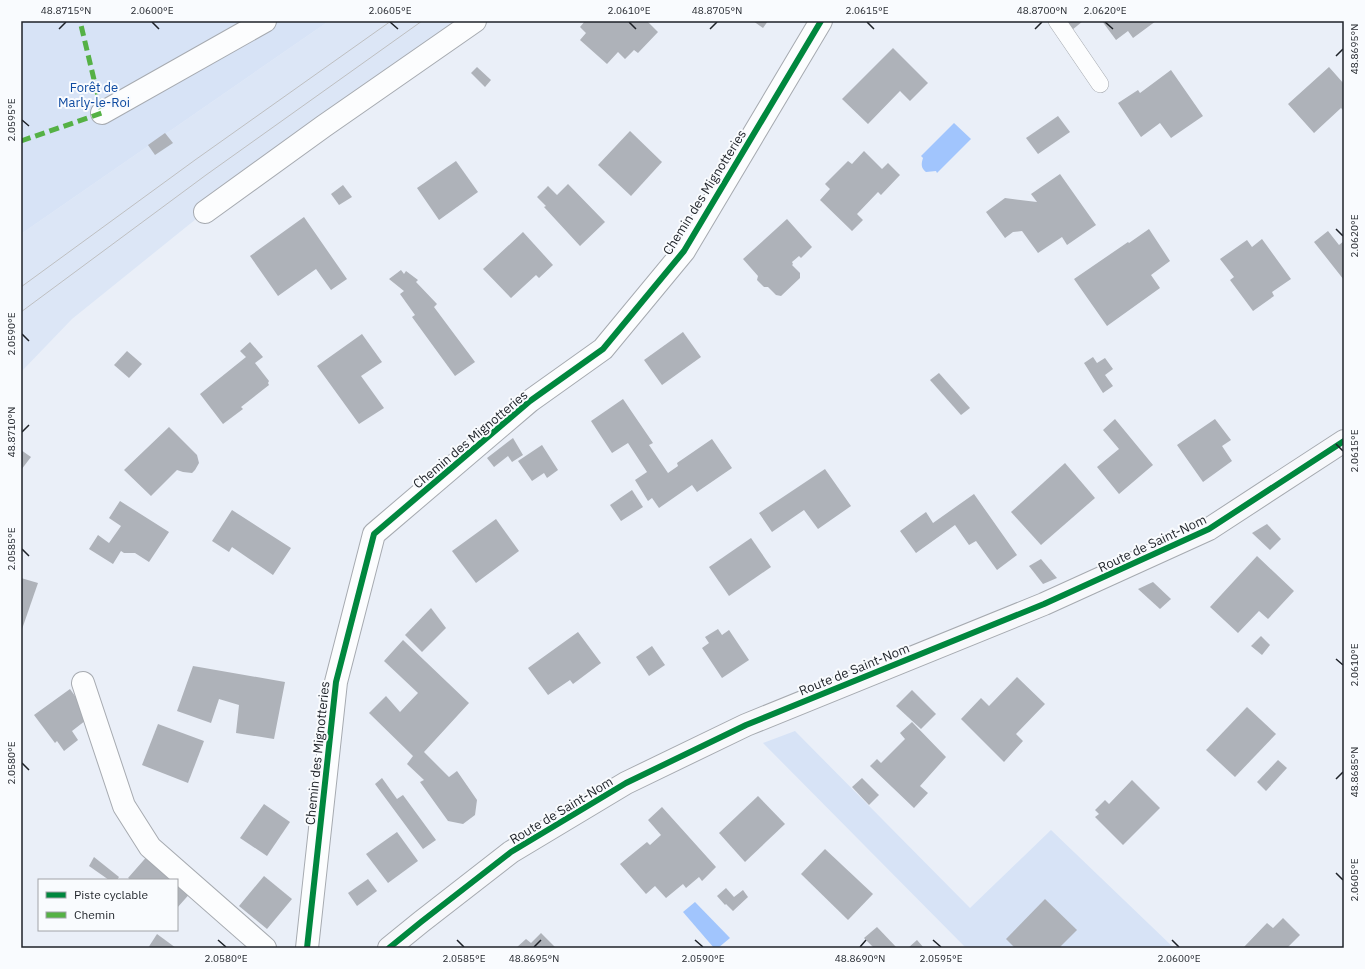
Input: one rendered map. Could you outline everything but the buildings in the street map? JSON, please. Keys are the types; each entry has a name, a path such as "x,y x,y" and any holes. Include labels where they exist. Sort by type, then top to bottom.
{"street":[{"path":"102,113 265,21"},
{"path":"205,212 324,126 475,21"},
{"name":"Chemin des Mignotteries","path":"307,948 336,682 374,534 530,401 603,349 684,251 821,21"},
{"name":"Route de Saint-Nom","path":"389,948 511,852 626,783 746,725 1044,604 1209,529 1344,441"},
{"path":"84,683 124,806 150,848 265,948"}],"lane":[{"path":"1057,21 1100,84"}],"shaded area":[{"path":"329,21 477,21 232,190 72,319 21,372 21,234"}],"green space":[{"name":"Forêt de Marly-le-Roi","path":"21,21 329,21 21,234"},
{"path":"795,731 970,908 1051,830 1174,948 966,948 763,743"}],"water":[{"path":"954,123 971,139 937,173 936,171 926,172 922,167 923,158 921,156"},
{"path":"695,902 730,938 718,948 714,948 683,912"}],"tram line":[{"path":"21,287 195,160 391,21"},
{"path":"21,312 206,175 422,21"}],"marked path":[{"path":"21,141 102,113 80,21"}],"cycle path":[{"path":"307,948 336,682 374,534 530,401 603,349 684,251 821,21"},
{"path":"389,948 511,852 626,783 746,725 1044,604 1209,529 1344,441"}]}
